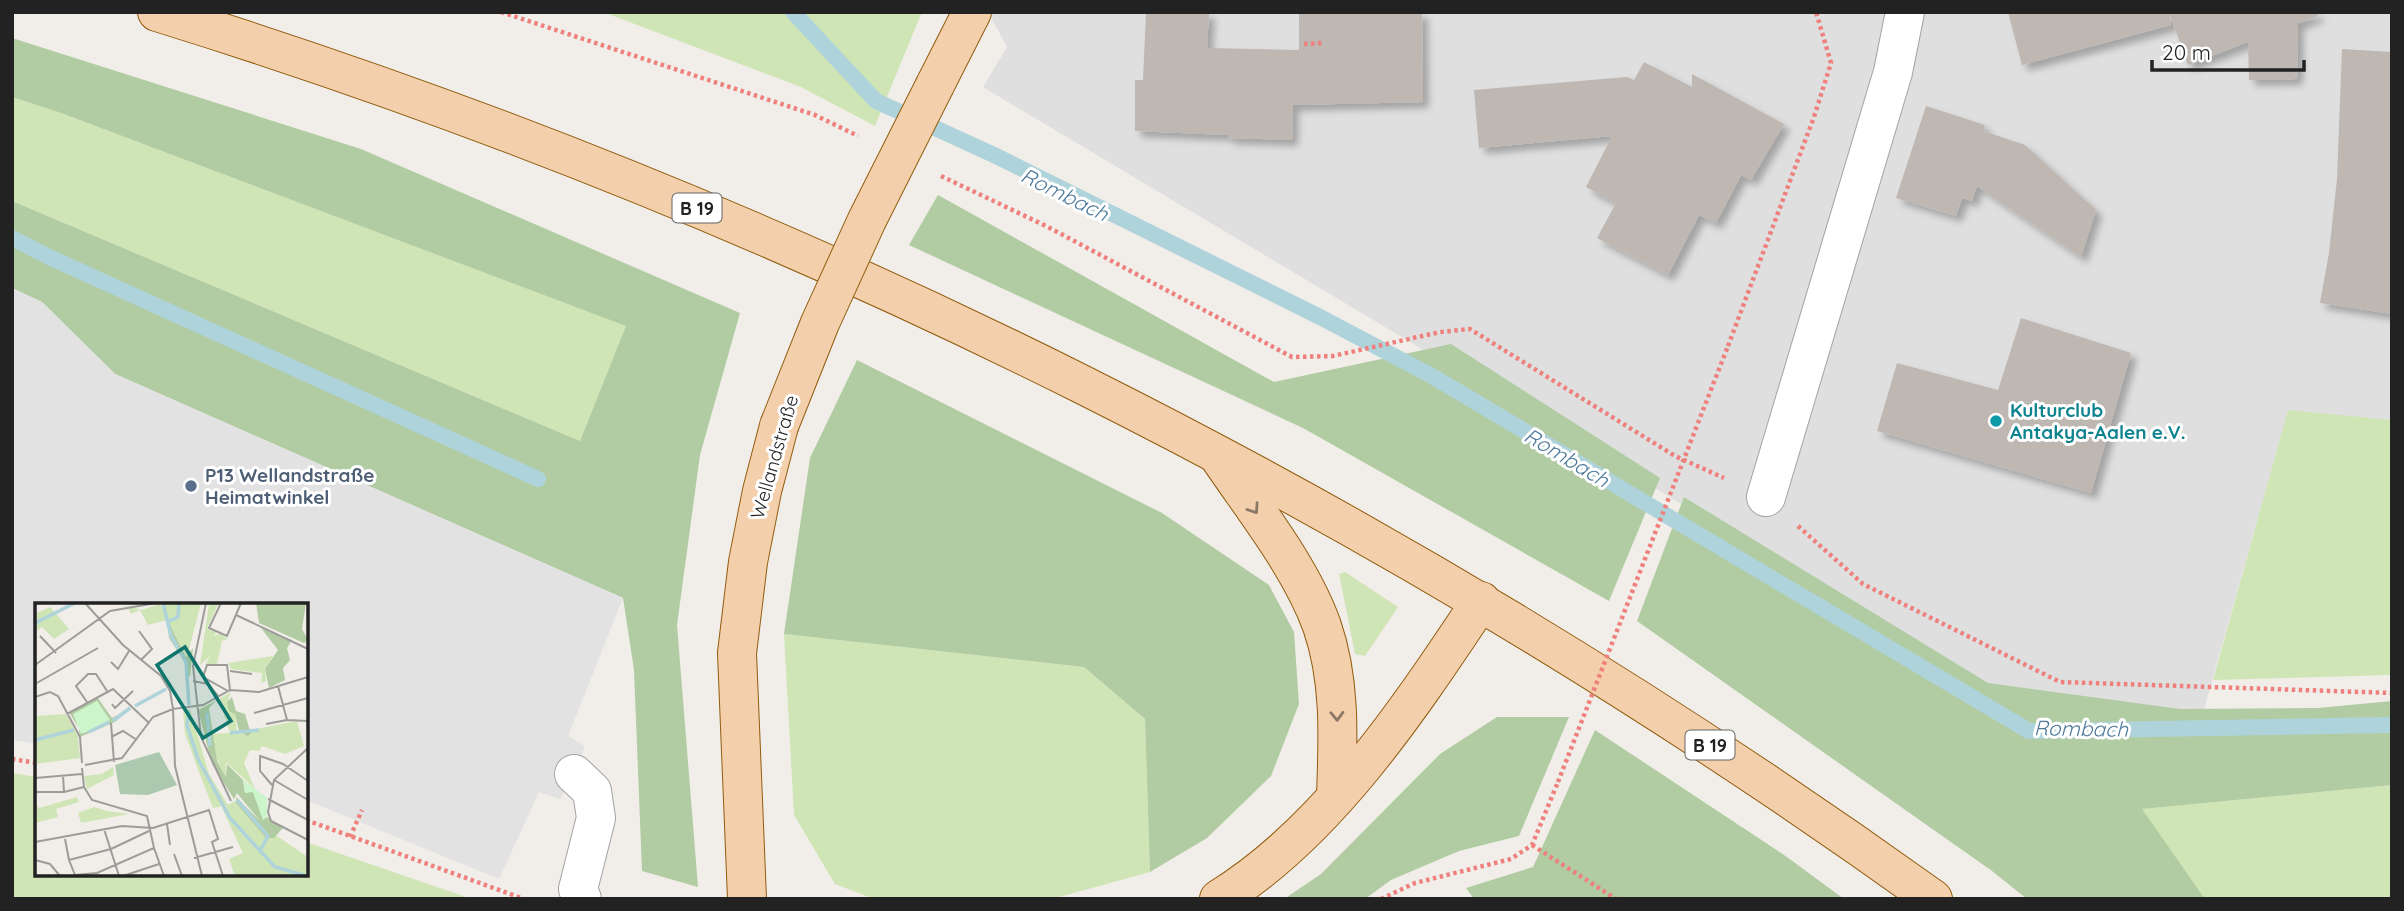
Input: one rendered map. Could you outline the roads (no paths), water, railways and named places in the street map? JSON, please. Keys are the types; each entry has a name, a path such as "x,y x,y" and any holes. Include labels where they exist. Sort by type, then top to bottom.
{"main road":[{"name":"B 19","path":"157,12 252,41 444,108 632,181 819,260 953,321 1216,452 1481,601 1719,751 1933,899"},
{"name":"Wellandstraße","path":"747,899 737,653 748,562 761,491 779,426 820,323 867,220 972,12"},
{"path":"1216,452 1279,545 1321,625 1336,691 1336,796"},
{"path":"1219,899 1247,882 1296,842 1423,689 1481,601"}],"lane":[{"path":"1766,497 1893,72 1905,12"},
{"path":"574,774 592,791 596,818 578,889 582,899"}],"waterway":[{"name":"Rombach","path":"793,12 876,101 994,155 1320,317 1432,376 2029,731 2392,725"},
{"path":"12,238 538,479"}],"place":[{"name":"Kulturclub Antakya-Aalen e.V.","path":"1996,421"},
{"name":"P13 Wellandstraße Heimatwinkel","path":"191,486"}]}
